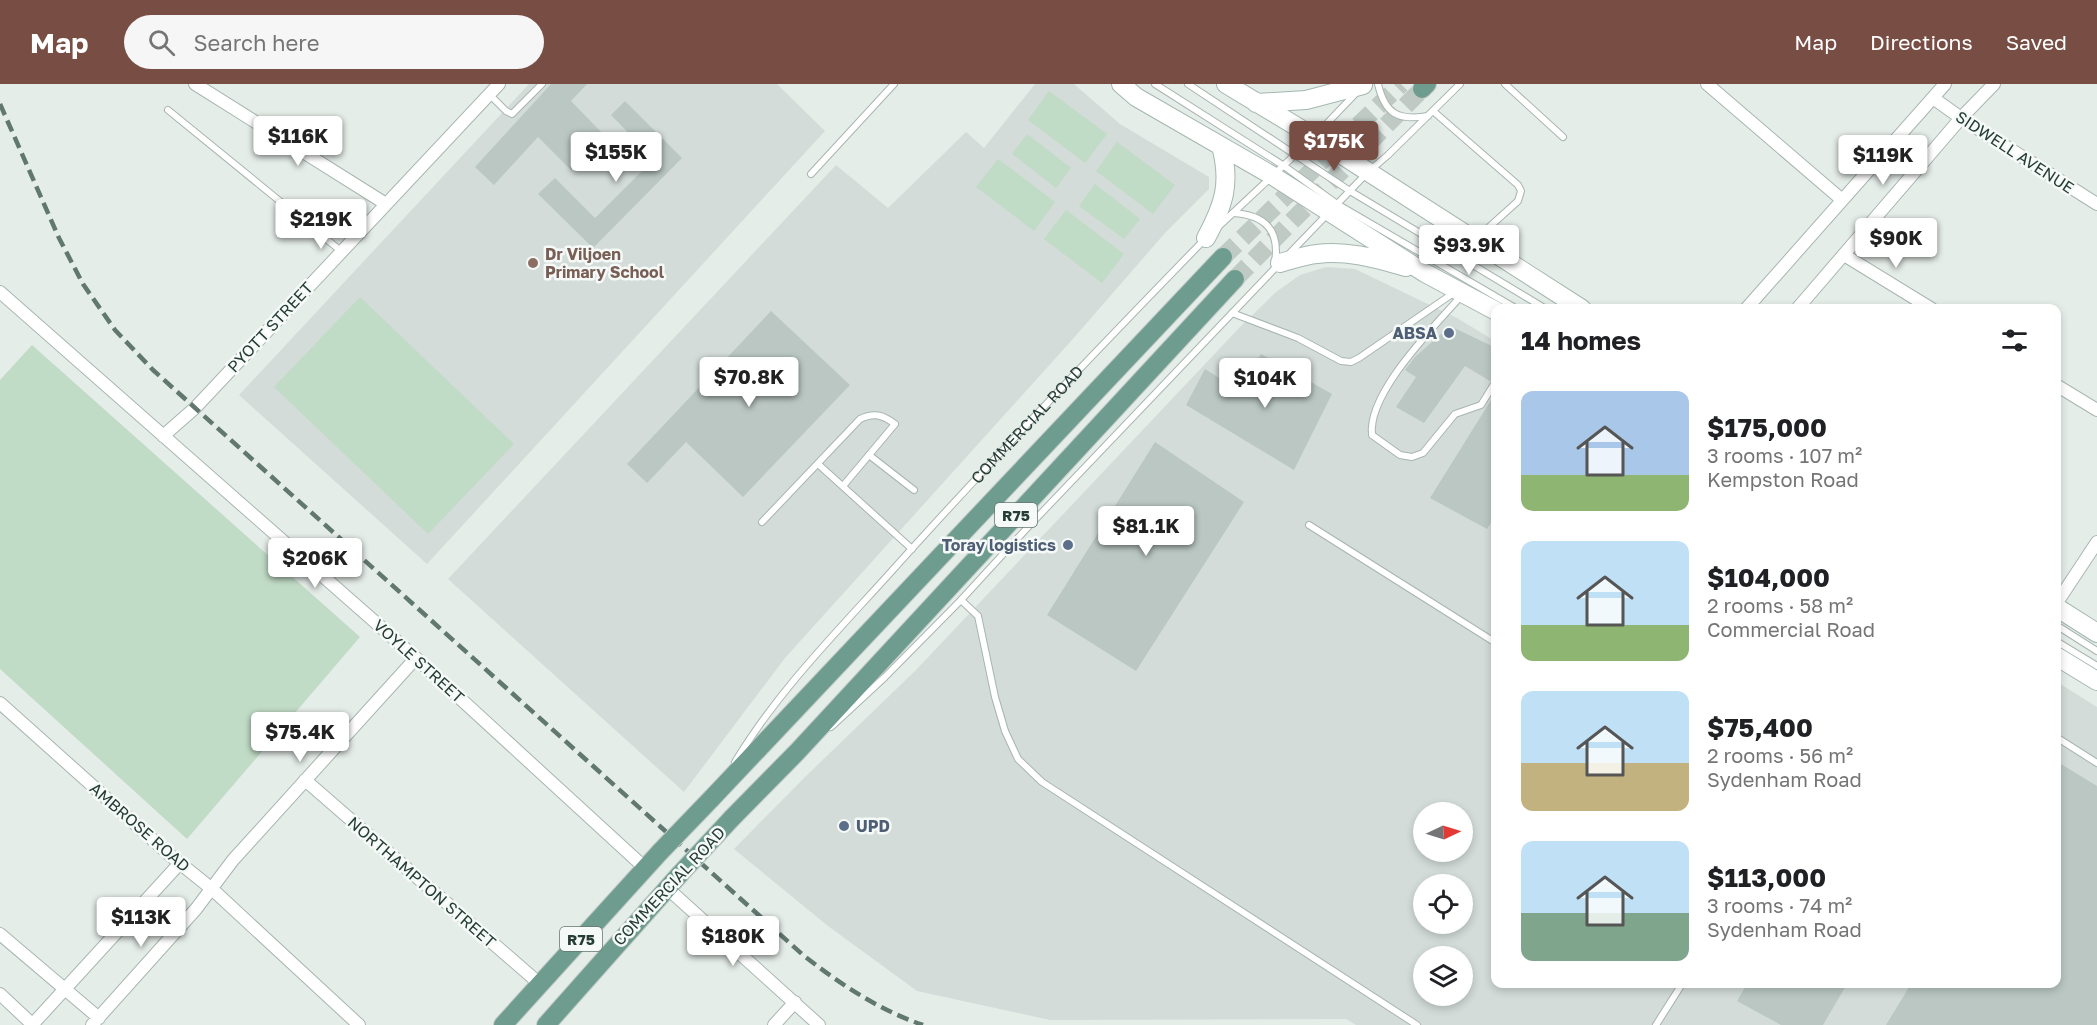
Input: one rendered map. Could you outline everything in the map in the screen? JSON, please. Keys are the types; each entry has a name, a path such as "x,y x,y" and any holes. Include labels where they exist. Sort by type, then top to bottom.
{"main road":[{"path":"1121,84 1136,96 1221,146 1279,171 1425,273 1491,308"},
{"path":"1226,84 1314,137 1574,304"},
{"path":"1257,103 1306,100 1368,84"},
{"path":"1206,237 1219,215 1226,189 1226,168 1221,146"},
{"path":"1276,267 1314,254 1356,254 1425,273"},
{"name":"COMMERCIAL ROAD","path":"503,1025 660,852 1223,257"},
{"name":"COMMERCIAL ROAD","path":"546,1025 667,888 797,752 1235,279"},
{"path":"2061,609 2097,633"},
{"path":"2061,659 2097,681"}],"street":[{"path":"195,84 212,88 386,204"},
{"name":"PYOTT STREET","path":"163,436 195,408 499,84"},
{"path":"1707,84 1841,199"},
{"path":"1750,304 1945,84"},
{"path":"1801,304 1961,118 1994,84"},
{"name":"SIDWELL AVENUE","path":"1933,98 2097,204"},
{"path":"1844,255 1924,304"},
{"name":"VOYLE STREET","path":"0,292 416,658 645,868"},
{"path":"2061,389 2097,410"},
{"path":"2061,598 2097,542"},
{"path":"0,934 64,990 95,1022 212,889 233,860 416,658"},
{"name":"AMBROSE ROAD","path":"0,703 212,889 359,1025"},
{"name":"NORTHAMPTON STREET","path":"305,780 540,984"},
{"path":"0,994 33,1025 180,863"},
{"path":"667,888 819,1025"},
{"path":"774,1025 795,1002"}],"lane":[{"path":"489,94 506,111 513,114 542,84"},
{"path":"811,174 894,84"},
{"path":"1155,84 1279,171"},
{"path":"1188,84 1350,191 1538,304"},
{"path":"1368,84 1393,113 1408,118 1431,113 1518,184 1521,191 1518,201 1474,241"},
{"name":"COMMERCIAL ROAD","path":"715,794 772,705 976,476 1206,237 1279,171 1368,84"},
{"name":"COMMERCIAL ROAD","path":"797,752 839,720 962,600 1036,518 1276,267 1367,173 1460,84"},
{"path":"1505,84 1563,137"},
{"path":"168,110 341,251"},
{"path":"1334,208 1508,304"},
{"path":"1233,213 1255,216 1270,227 1275,245 1276,267"},
{"path":"1232,313 1298,338 1341,361 1351,362 1460,292"},
{"path":"1460,292 1396,371 1373,415 1370,424 1372,435 1400,455 1412,457 1423,453 1455,414 1480,405 1491,388"},
{"path":"762,522 860,419 868,415 884,416 896,424 843,486"},
{"path":"869,455 914,490"},
{"path":"818,464 912,549"},
{"path":"1309,525 1491,640"},
{"path":"962,600 978,616 995,697 1005,731 1018,759 1042,782 1417,1025"},
{"path":"2061,628 2097,651"},
{"path":"2061,643 2097,666"},
{"path":"2061,740 2097,763"},
{"path":"1656,1025 1679,988"}],"shaded area":[{"name":"Dr Viljoen Primary School","path":"529,84 777,84 825,131 427,564 239,395"},
{"path":"1035,84 1074,84 1120,124 1209,177 1209,189 1165,233 1072,340 785,658 684,792 448,579 836,165 888,208 966,132 984,148"},
{"path":"1326,267 1355,269 1457,318 1491,339 1491,988 2061,988 2061,684 2097,707 2097,1025 1356,1025 1346,1019 1050,1020 917,991 828,926 734,849 916,670 1239,328 1276,292 1300,275"}],"green space":[{"path":"1049,91 1107,134 1085,163 1028,120"},
{"path":"1027,134 1071,168 1056,188 1012,154"},
{"path":"1117,142 1175,185 1153,214 1096,171"},
{"path":"998,159 1055,202 1034,231 976,187"},
{"path":"1095,184 1140,219 1124,239 1079,206"},
{"path":"1066,210 1124,254 1102,283 1044,239"},
{"path":"360,297 514,444 428,534 274,387"},
{"path":"32,345 360,637 187,839 0,669 0,380"}],"building":[{"path":"551,84 587,84 571,101 605,136 571,170 538,137 494,185 475,167"},
{"path":"625,101 682,158 593,248 538,194 555,178 595,218 654,159 611,115"},
{"path":"771,311 850,385 743,497 686,442 647,483 627,464"},
{"path":"1450,326 1491,346 1491,380 1465,366 1424,423 1396,407 1416,377 1405,370 1415,357"},
{"path":"1261,354 1332,394 1294,470 1186,405 1205,369 1240,391"},
{"path":"1491,400 1491,523 1487,529 1430,498"},
{"path":"1155,442 1244,502 1136,671 1047,615"},
{"path":"2061,764 2097,786 2097,1025 1886,1025 1909,988 2061,988"},
{"path":"1745,988 1845,988 1823,1025 1781,1025 1737,1001"}],"tunnel":[{"path":"1223,257 1401,84"},
{"path":"1235,279 1422,89"}],"railway":[{"path":"0,104 59,238 83,284 115,330 153,370 803,955 860,995 891,1012 923,1025"}],"place":[{"name":"Dr Viljoen Primary School","path":"533,263"},
{"name":"ABSA","path":"1449,333"},
{"name":"Toray logistics","path":"1068,545"},
{"name":"UPD","path":"844,826"}]}
